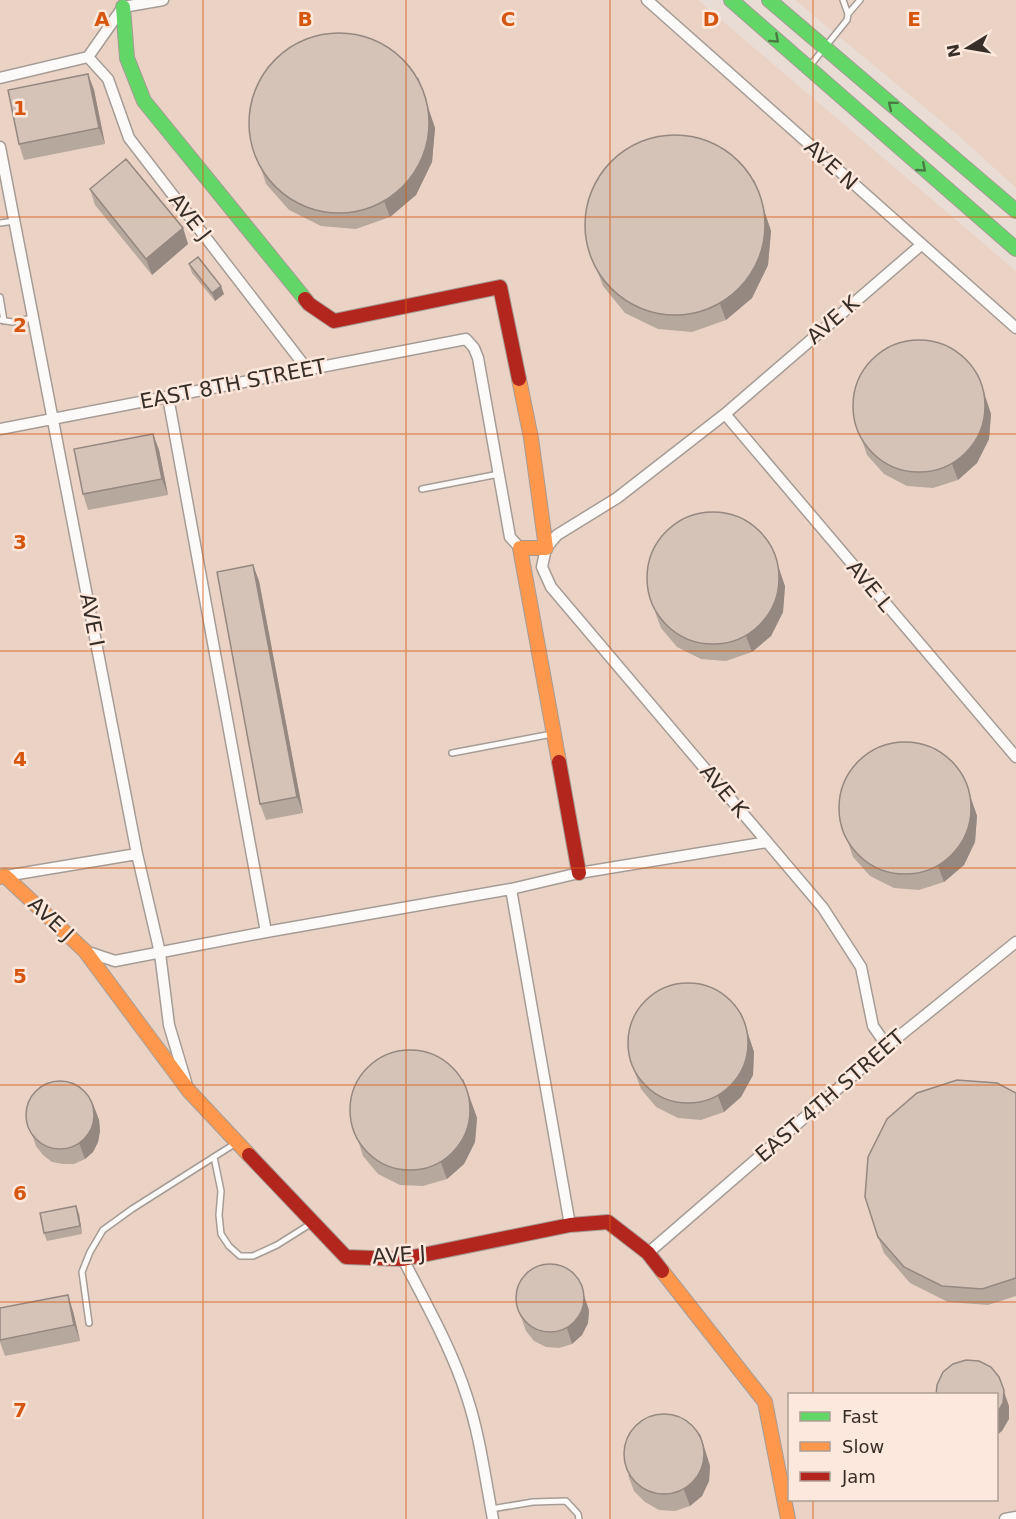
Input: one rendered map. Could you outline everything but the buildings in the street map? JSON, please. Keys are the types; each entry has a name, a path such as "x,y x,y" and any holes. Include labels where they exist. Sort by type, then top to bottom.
{"street":[{"path":"0,78 87,57 123,7 163,0"},
{"name":"AVE N","path":"647,0 1016,328"},
{"path":"731,0 1016,249"},
{"path":"769,0 1016,211"},
{"name":"AVE K","path":"123,7 127,58 144,101 309,304 334,321 500,287 531,438 546,548 542,567 551,587 823,908 861,967 873,1026 887,1046"},
{"name":"AVE J","path":"87,57 108,79 129,138 307,369"},
{"name":"AVE I","path":"0,147 137,854 160,952 168,1025 189,1091"},
{"name":"AVE K","path":"546,548 557,535 617,498 725,414 921,245"},
{"name":"EAST 8TH STREET","path":"0,429 466,339 474,348 478,358 499,474"},
{"path":"168,397 266,932"},
{"name":"AVE L","path":"725,414 1016,757"},
{"path":"499,474 510,537 520,548 579,873"},
{"path":"520,548 546,548"},
{"path":"86,951 115,961 510,889 579,873 767,842"},
{"path":"2,877 137,854"},
{"name":"AVE J","path":"2,877 86,951 189,1091 346,1257 404,1259 570,1225 608,1222 648,1253 765,1402 788,1519"},
{"path":"510,889 570,1225"},
{"name":"EAST 4TH STREET","path":"648,1253 887,1046 1016,942"},
{"path":"404,1259 439,1329 467,1397 492,1514"},
{"path":"1005,1519 1016,1517"}],"lane":[{"path":"808,69 847,20 848,14 843,0"},
{"path":"848,14 860,0"},
{"path":"0,223 14,221"},
{"path":"0,297 2,320 12,322 33,318"},
{"path":"422,489 499,474"},
{"path":"452,753 554,734"},
{"path":"88,1323 82,1272 103,1230 238,1142"},
{"path":"214,1157 221,1191 219,1215 221,1234 240,1256 253,1256 277,1245 313,1222"},
{"path":"492,1514 533,1502 566,1501 578,1514 579,1519"}],"shaded area":[{"path":"0,0 698,0 1016,271 1016,1519 0,1519"},
{"path":"795,0 1016,0 1016,188 959,136"}],"traffic: fast":[{"path":"731,0 1016,249"},
{"path":"769,0 1016,211"},
{"path":"123,7 127,58 144,101 305,299"}],"traffic: slow":[{"path":"519,379 531,438 546,548 520,548 559,762"},
{"path":"0,877 5,876 85,951 189,1091 249,1155"},
{"path":"662,1271 765,1402 788,1519"}],"traffic: jam":[{"path":"305,299 334,321 500,287 519,379"},
{"path":"559,762 579,873"},
{"path":"249,1155 346,1257 403,1259 570,1225 608,1222 648,1253 662,1271"}]}
